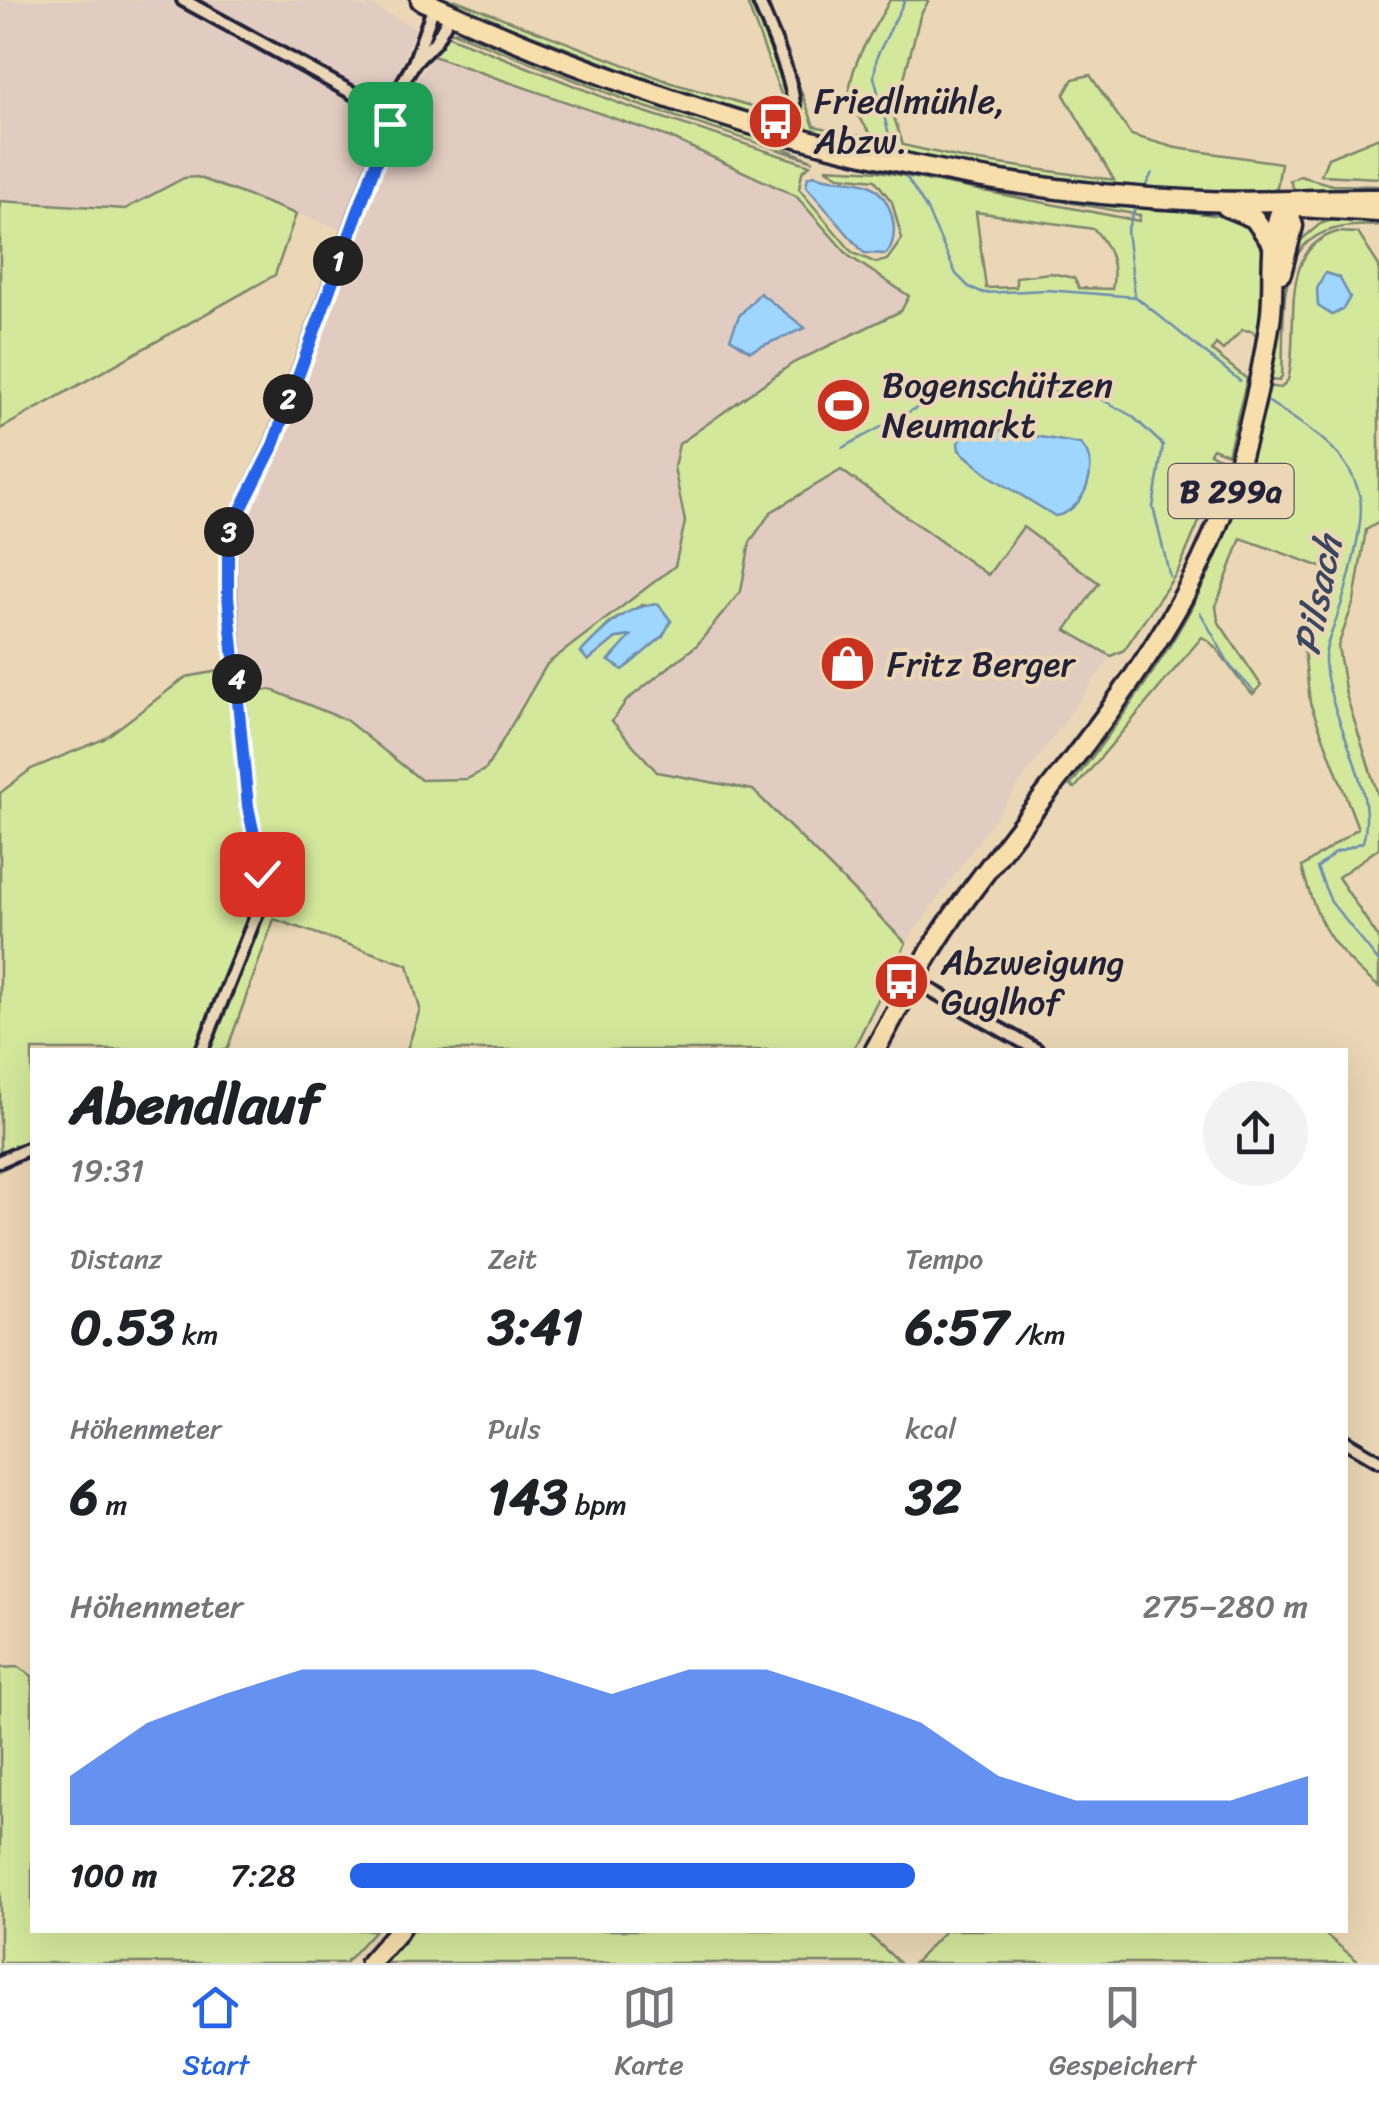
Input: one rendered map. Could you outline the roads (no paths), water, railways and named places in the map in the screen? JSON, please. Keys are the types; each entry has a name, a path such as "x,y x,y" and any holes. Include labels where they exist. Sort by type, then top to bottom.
{"main road":[{"path":"435,6 639,90 794,136 907,164 994,180 1202,202 1379,199"},
{"path":"1202,202 1251,216 1283,244 1309,222 1338,212"},
{"path":"1285,202 1338,212 1379,212"},
{"name":"B 299a","path":"876,1048 961,905 1140,667 1182,598 1215,530 1239,464 1283,244 1285,202"},
{"path":"370,1963 396,1933"}],"street":[{"path":"184,0 358,96 390,105"},
{"path":"758,0 791,90 797,117 794,136"},
{"path":"414,62 435,42 435,6"},
{"path":"203,1048 262,901 262,874 248,806 228,596 228,535 240,504 272,448 390,124 390,105 414,62 435,6"},
{"path":"914,980 1033,1048"},
{"path":"0,1161 30,1147"},
{"path":"1348,1443 1379,1461"}],"water":[{"path":"808,177 863,183 877,190 889,207 894,227 886,254 864,253 806,186"},
{"path":"1325,273 1339,277 1350,297 1343,309 1332,315 1318,306 1317,289"},
{"path":"760,293 805,328 750,351 730,338 739,316"},
{"path":"984,427 1080,444 1090,463 1082,497 1065,513 1055,516 990,476 959,450 958,443 968,429"},
{"path":"658,604 671,621 662,637 623,670 609,661 631,636 616,638 588,661 581,652 625,614"}],"waterway":[{"name":"Pilsach","path":"894,154 874,77 877,56 905,0"},
{"name":"Pilsach","path":"902,170 926,208 956,274 969,287 984,293 1047,290 1136,297 1240,381"},
{"path":"1144,189 1152,173"},
{"path":"1135,295 1127,231 1136,205"},
{"path":"842,448 933,399 957,392 1080,391"},
{"path":"1088,392 1132,416 1163,445 1153,507 1170,577"},
{"name":"Pilsach","path":"1269,402 1337,453 1355,481 1360,498 1354,558 1325,661 1334,706 1359,776 1366,821 1363,842 1334,853 1317,868 1331,902 1379,962"},
{"path":"1200,612 1231,667 1253,690"}],"place":[{"name":"Friedlmühle, Abzw.","path":"775,121"},
{"name":"Bogenschützen Neumarkt","path":"843,405"},
{"name":"Fritz Berger","path":"848,664"},
{"name":"Abzweigung Guglhof","path":"902,982"}]}
